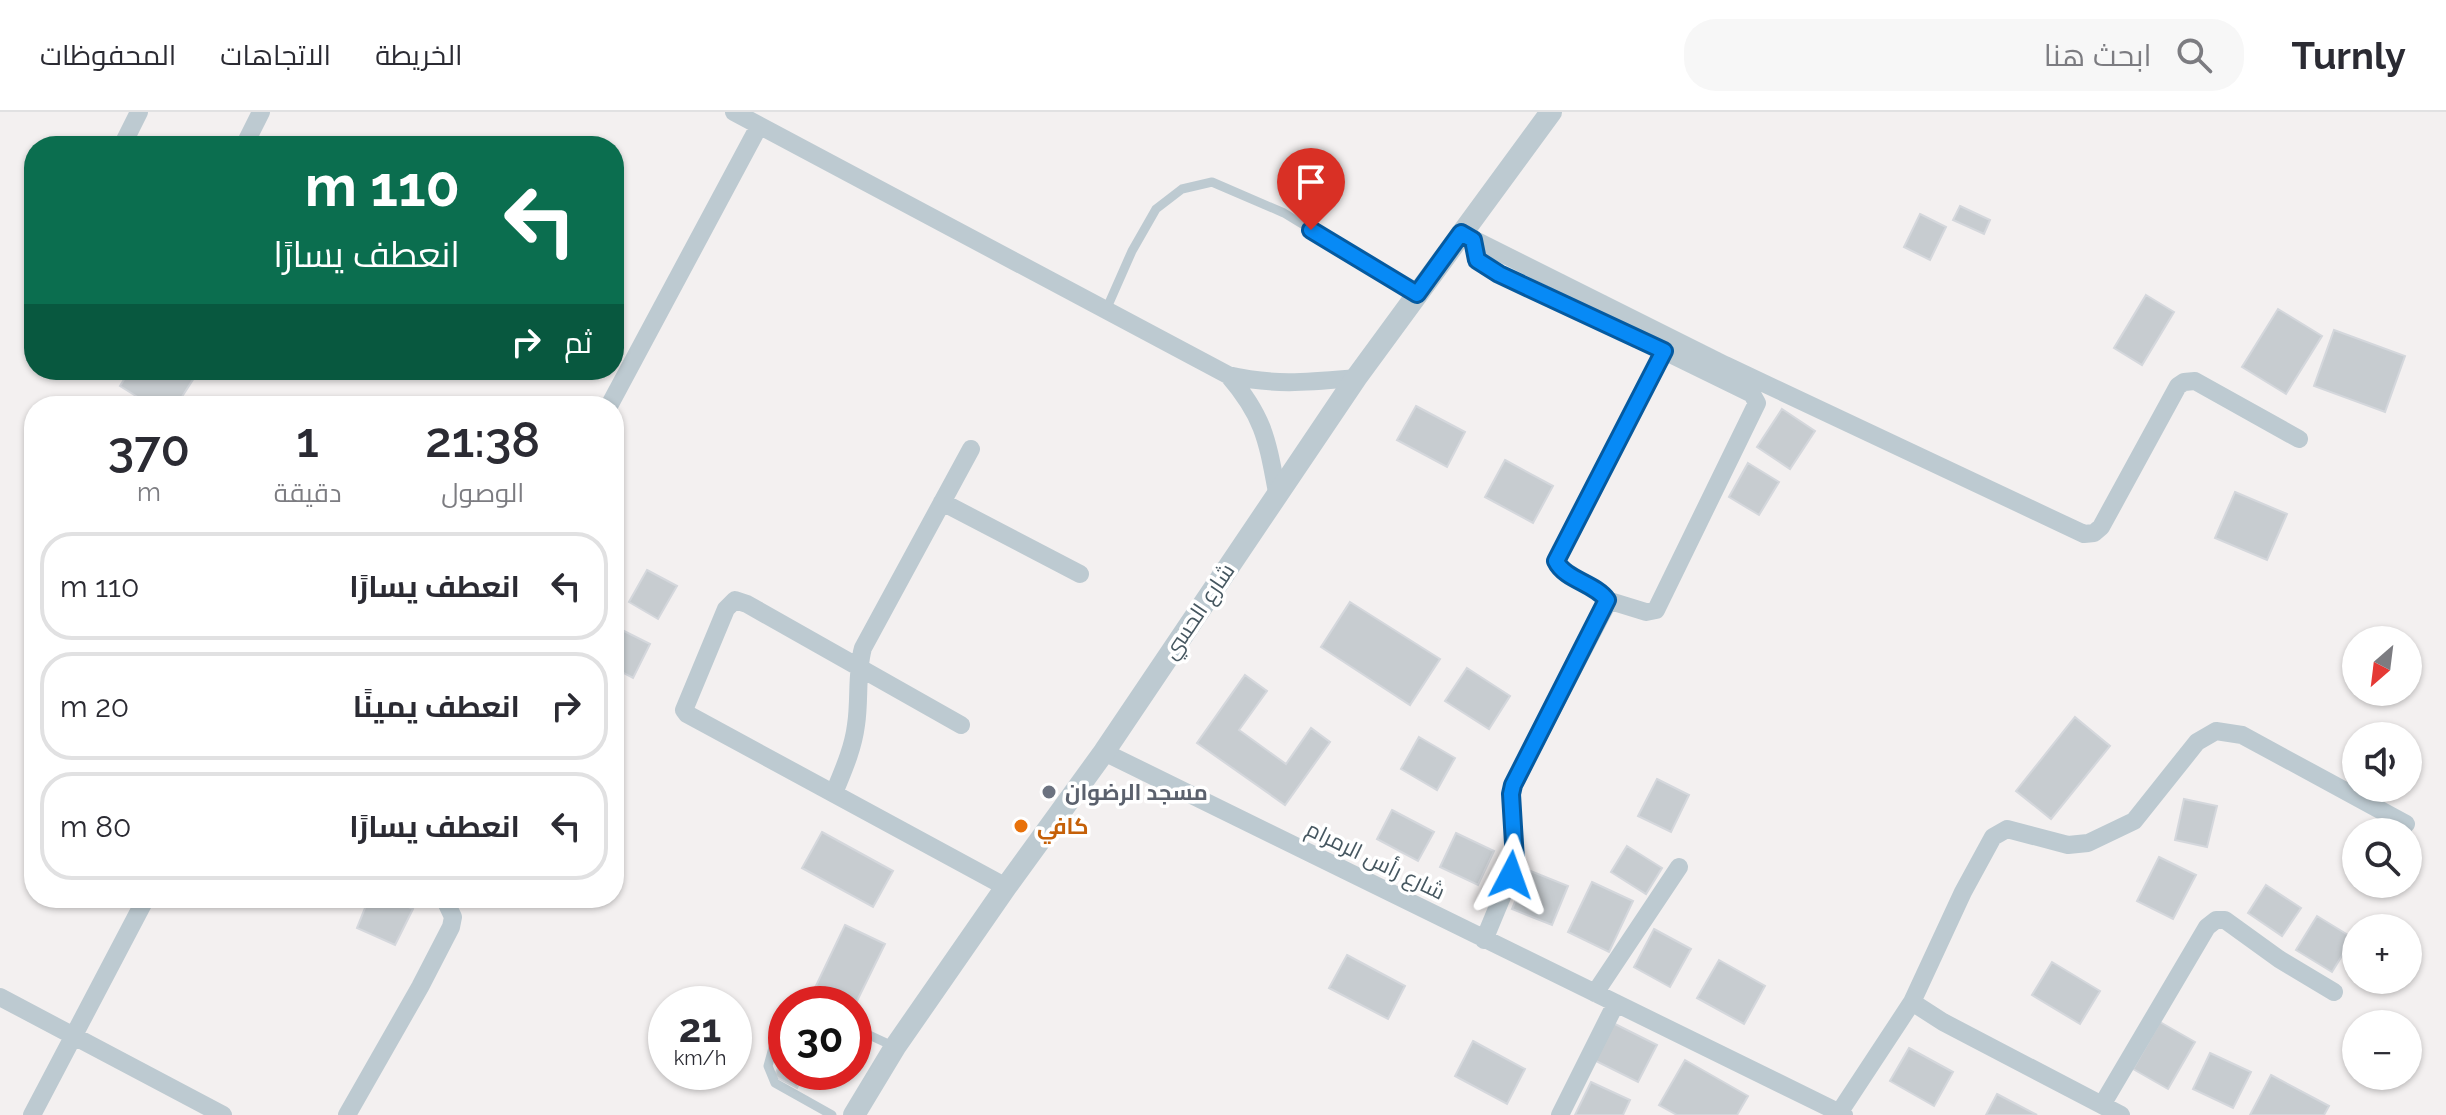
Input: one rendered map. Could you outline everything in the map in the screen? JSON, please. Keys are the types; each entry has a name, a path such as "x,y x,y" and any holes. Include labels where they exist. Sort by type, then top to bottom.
{"street":[{"path":"127,136 139,112"},
{"path":"249,136 261,112"},
{"path":"734,112 1228,375 1257,382 1289,384 1356,378"},
{"name":"شارع الحسي","path":"854,1115 895,1047 1104,752 1356,378 1417,294 1467,236 1551,112"},
{"path":"624,378 759,126"},
{"path":"1467,236 1477,260 1499,274 1664,351 1722,371 1752,394 1757,403 1666,592 1656,610 1646,612 1607,600 1602,593 1560,568 1556,561 1664,351"},
{"path":"1467,236 1722,371 2084,534 2094,533 2101,527 2178,386 2184,382 2195,381 2299,439"},
{"path":"1228,375 1258,415 1267,441 1277,492"},
{"path":"834,793 847,762 856,727 863,648 971,449"},
{"path":"942,502 1080,574"},
{"path":"961,725 735,600 726,609 684,710 1006,887"},
{"path":"1484,940 1515,860 1513,785 1607,600"},
{"path":"1842,1114 1912,1002 1963,892 1993,837 2007,829 2068,845 2088,843 2134,821 2197,742 2216,731 2242,735 2395,818"},
{"name":"شارع رأس الرمرام","path":"1104,752 1842,1114"},
{"path":"1595,993 1679,867"},
{"path":"32,1115 141,908"},
{"path":"347,1115 451,927 453,917 449,908"},
{"path":"2102,1105 2207,927 2216,920 2225,920 2279,959 2334,992"},
{"path":"0,997 223,1115"},
{"path":"1912,1002 1943,1022 2121,1115"},
{"path":"1560,1115 1616,1003"}],"lane":[{"path":"1106,310 1132,251 1156,209 1182,189 1212,182 1284,213 1417,294"},
{"path":"872,1036 895,1047"},
{"path":"787,1090 832,1115"}],"building":[{"path":"1960,206 1990,220 1984,234 1953,220"},
{"path":"1920,214 1946,227 1930,260 1904,247"},
{"path":"2146,295 2174,312 2142,365 2114,348"},
{"path":"2278,309 2322,336 2286,394 2242,367"},
{"path":"2334,330 2405,356 2385,412 2314,386"},
{"path":"124,380 193,380 182,396 136,396 120,386"},
{"path":"1416,406 1465,432 1447,467 1397,440"},
{"path":"1782,409 1815,431 1790,469 1757,447"},
{"path":"1505,460 1553,486 1533,523 1485,497"},
{"path":"1748,463 1779,482 1759,515 1729,497"},
{"path":"2235,492 2287,514 2267,560 2215,538"},
{"path":"647,570 677,586 658,619 629,602"},
{"path":"1350,602 1440,659 1410,705 1321,647"},
{"path":"624,631 650,644 633,678 624,673"},
{"path":"1467,668 1510,696 1489,729 1445,701"},
{"path":"1245,675 1267,691 1239,730 1286,764 1311,728 1330,742 1285,805 1197,743"},
{"path":"2075,717 2110,746 2051,819 2016,791"},
{"path":"1419,737 1455,758 1437,790 1401,769"},
{"path":"1657,779 1689,795 1671,832 1638,816"},
{"path":"2184,799 2217,806 2207,847 2175,840"},
{"path":"1392,810 1434,832 1418,861 1377,839"},
{"path":"822,832 893,871 873,907 802,868"},
{"path":"1456,833 1494,851 1478,885 1440,867"},
{"path":"1627,846 1662,868 1646,894 1611,872"},
{"path":"2159,857 2196,875 2173,919 2137,901"},
{"path":"1528,870 1568,886 1552,925 1512,909"},
{"path":"1592,882 1633,901 1609,952 1568,932"},
{"path":"2266,885 2301,908 2282,936 2248,913"},
{"path":"365,908 413,909 395,945 357,928"},
{"path":"2317,916 2342,931 2342,956 2332,972 2296,950"},
{"path":"845,925 885,944 864,986 816,986"},
{"path":"1654,929 1691,949 1670,987 1634,967"},
{"path":"1347,955 1405,986 1388,1019 1329,988"},
{"path":"1719,960 1765,986 1744,1024 1697,998"},
{"path":"2052,962 2100,991 2080,1024 2032,995"},
{"path":"1611,1022 1657,1045 1638,1082 1592,1059"},
{"path":"2160,1022 2195,1042 2168,1089 2133,1069"},
{"path":"1473,1041 1525,1069 1507,1104 1455,1076"},
{"path":"1909,1048 1953,1072 1934,1106 1890,1081"},
{"path":"2210,1053 2251,1072 2233,1108 2193,1089"},
{"path":"1685,1060 1748,1096 1737,1115 1677,1115 1659,1105"},
{"path":"2271,1075 2329,1106 2324,1115 2250,1115"},
{"path":"1591,1082 1630,1100 1623,1115 1575,1115"},
{"path":"1997,1094 2037,1115 1986,1115"}],"place":[{"name":"مسجد الرضوان","path":"1049,792"},
{"name":"كافي","path":"1021,826"}],"route":[{"path":"1311,230 1417,294 1461,233 1473,240 1477,260 1499,274 1664,351 1556,561 1560,568 1602,593 1607,600 1513,785 1515,860 1511,875"}]}
